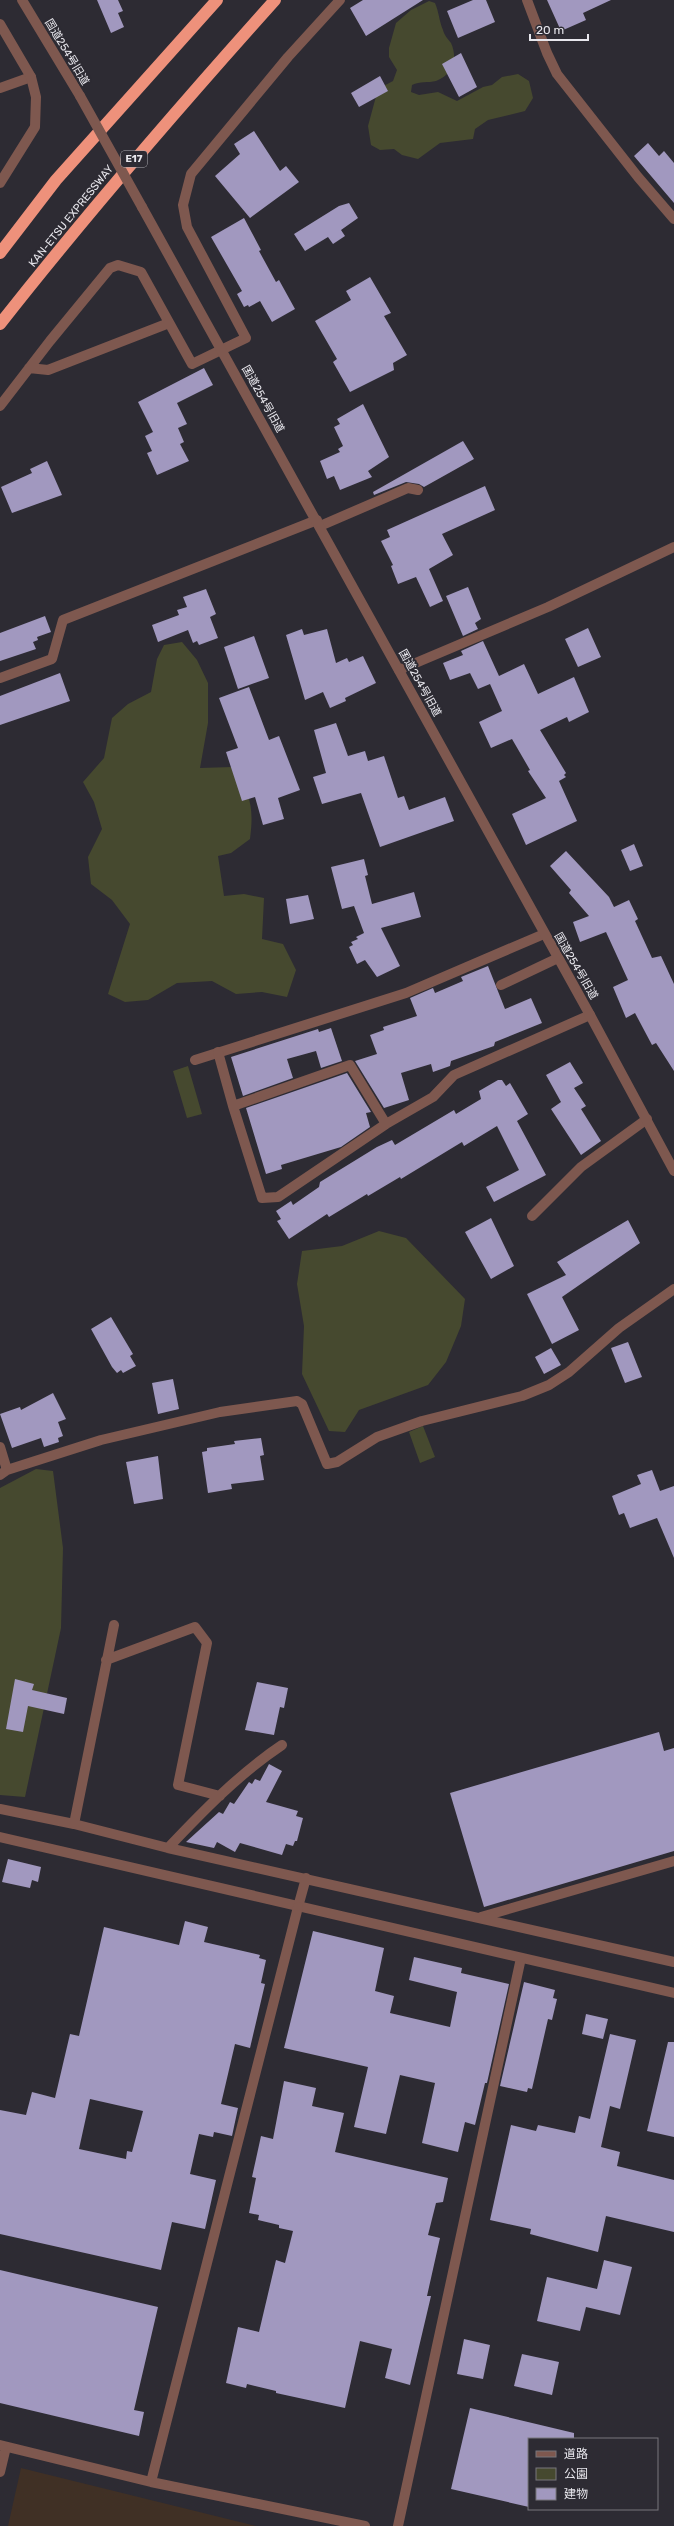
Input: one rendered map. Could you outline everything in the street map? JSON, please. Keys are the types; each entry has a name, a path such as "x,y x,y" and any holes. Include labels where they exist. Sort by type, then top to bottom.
{"highway":[{"path":"0,253 56,180 217,0"},
{"name":"KAN-ETSU EXPRESSWAY","path":"0,324 108,190 276,0"}],"street":[{"name":"国道254号旧道","path":"22,0 80,96 223,350 590,1015 674,1171"},
{"path":"0,406 110,268 118,265 141,272 192,364 246,338 187,228 183,205 191,174 288,57 340,0"},
{"path":"527,0 546,53 557,74 638,177 674,218"},
{"path":"0,24 31,77 36,96 35,127 0,183"},
{"path":"0,88 31,77"},
{"path":"29,368 48,370 169,323"},
{"path":"0,678 52,659 63,620 408,488 418,490"},
{"path":"399,670 548,607 674,547"},
{"path":"195,1060 406,993 544,934"},
{"path":"501,984 558,958"},
{"path":"218,1052 262,1198 278,1197 386,1124 433,1097 454,1075 590,1015"},
{"path":"234,1106 350,1065 386,1124"},
{"path":"532,1216 581,1167 647,1119"},
{"path":"0,1447 4,1472 101,1440 220,1412 297,1401 302,1404 327,1464 337,1462 377,1437 422,1420 522,1396 549,1385 569,1372 619,1328 674,1289"},
{"path":"74,1824 114,1625"},
{"path":"106,1660 195,1627 207,1643 178,1786 220,1796"},
{"path":"168,1848 220,1796 265,1756 282,1744"},
{"path":"0,1809 74,1824 168,1848 674,1962"},
{"path":"0,1837 674,1993"},
{"path":"479,1918 674,1861"},
{"path":"151,2482 306,1878"},
{"path":"398,2526 521,1958"},
{"path":"0,2472 3,2446 151,2482 365,2526"}],"shaded area":[{"path":"21,2468 256,2526 8,2526"}],"green space":[{"path":"429,1 435,3 444,32 453,49 454,60 450,70 442,78 436,81 412,85 411,92 419,95 438,92 457,101 483,87 492,85 502,77 518,74 529,81 533,98 525,111 488,120 475,129 473,139 440,143 418,159 402,155 394,149 380,150 371,145 368,126 378,89 393,81 397,70 389,57 389,48 396,23 411,10"},
{"path":"182,642 197,660 208,683 208,723 200,768 232,767 243,785 250,801 252,818 250,839 231,853 218,856 224,896 244,894 264,898 262,939 283,944 296,970 287,997 262,992 236,994 212,981 177,983 148,1000 125,1002 108,994 130,924 112,900 91,884 88,857 102,829 94,802 83,782 104,758 112,718 128,704 151,692 157,659 164,645"},
{"path":"188,1066 202,1114 187,1118 173,1071"},
{"path":"379,1231 406,1238 465,1299 461,1326 446,1362 428,1385 359,1410 345,1432 329,1431 302,1374 304,1326 297,1284 302,1251 342,1246"},
{"path":"423,1426 435,1457 420,1463 409,1432"},
{"path":"36,1469 53,1471 63,1548 61,1628 25,1797 0,1795 0,1488"}],"building":[{"path":"97,0 118,0 123,11 118,13 124,27 111,33"},
{"path":"363,0 423,0 366,36 350,8"},
{"path":"473,0 486,0 495,22 458,38 447,11"},
{"path":"547,0 611,0 583,13 586,20 561,31"},
{"path":"461,53 477,87 459,97 442,64"},
{"path":"380,76 388,91 359,107 351,93"},
{"path":"254,131 280,171 286,166 299,182 250,218 215,176 240,154 234,144"},
{"path":"648,143 659,156 664,151 674,163 674,203 634,156"},
{"path":"349,203 358,218 341,230 345,236 333,244 328,237 305,251 294,234 339,206"},
{"path":"244,218 261,250 259,251 276,282 279,280 295,309 272,322 260,301 249,307 248,305 244,307 237,294 242,291 211,237"},
{"path":"370,277 391,313 384,316 407,355 393,363 394,370 350,392 333,362 337,359 315,321 351,300 346,291"},
{"path":"204,368 213,385 177,403 187,424 178,428 184,442 180,444 189,461 157,475 147,453 152,451 145,436 153,432 138,402"},
{"path":"363,404 389,457 368,471 372,477 340,490 334,476 327,479 320,461 340,452 338,449 343,446 334,427 340,424 337,419"},
{"path":"463,441 474,459 424,487 419,484 406,482 374,495 373,492"},
{"path":"47,461 62,495 12,513 1,487 32,473 30,469"},
{"path":"485,486 495,510 442,534 453,555 429,569 443,601 430,607 416,577 398,584 391,566 393,565 381,541 390,537 387,530"},
{"path":"468,587 481,619 475,623 478,629 463,636 446,596"},
{"path":"206,589 216,614 210,617 218,638 199,645 197,641 193,643 188,630 158,642 152,625 179,615 177,610 187,607 183,597"},
{"path":"45,616 51,632 37,637 38,640 33,642 36,649 0,661 0,633"},
{"path":"588,628 601,657 578,667 565,639"},
{"path":"302,629 304,635 327,629 336,663 347,658 349,662 363,656 376,683 345,698 346,701 330,708 323,692 305,700 286,635"},
{"path":"254,636 269,678 238,689 224,647"},
{"path":"483,641 499,676 524,664 538,694 574,677 589,712 569,722 567,717 540,730 566,773 564,775 566,777 559,781 577,821 526,845 512,814 546,798 528,771 530,770 512,739 491,748 479,722 502,711 490,684 478,689 470,673 450,680 443,663 463,655 461,651"},
{"path":"60,673 70,701 0,725 0,696"},
{"path":"249,687 269,740 279,736 300,790 278,798 284,819 263,825 255,797 242,801 226,752 238,748 219,698"},
{"path":"336,723 348,756 365,751 368,761 384,756 398,798 404,796 409,810 445,797 454,821 380,847 361,793 322,804 313,777 326,773 314,730"},
{"path":"634,844 643,866 630,871 621,850"},
{"path":"566,851 609,897 614,907 629,900 638,919 635,921 652,958 661,956 674,984 674,1071 656,1043 652,1045 635,1013 626,1018 613,987 628,980 606,932 580,942 573,922 589,916 569,893 571,890 550,866"},
{"path":"364,859 368,875 365,876 372,904 414,892 421,917 381,928 400,966 377,977 365,960 357,964 349,947 353,945 351,942 358,939 356,937 364,933 354,906 342,909 331,867"},
{"path":"308,895 314,919 290,924 286,899"},
{"path":"488,966 505,1009 531,998 542,1023 495,1042 494,1046 451,1061 450,1066 433,1072 431,1064 401,1073 409,1100 384,1108 355,1061 377,1054 370,1035 384,1030 383,1027 417,1016 410,998 433,988 435,993 463,981 461,977"},
{"path":"331,1028 342,1061 321,1068 316,1051 287,1059 293,1078 243,1096 231,1057 318,1029 319,1032"},
{"path":"570,1062 583,1083 574,1088 586,1106 581,1109 601,1141 581,1155 551,1109 561,1102 546,1075"},
{"path":"347,1073 371,1112 366,1113 370,1127 341,1147 281,1165 282,1169 266,1174 246,1108"},
{"path":"498,1080 502,1080 506,1086 510,1083 528,1114 517,1121 546,1175 494,1202 486,1187 519,1170 497,1126 464,1146 462,1142 401,1179 400,1177 368,1196 367,1194 329,1217 327,1214 289,1239 277,1221 281,1219 276,1211 291,1201 293,1205 319,1187 320,1182 377,1147 392,1140 395,1145 454,1110 456,1114 481,1099 479,1091"},
{"path":"491,1218 514,1266 491,1279 465,1232"},
{"path":"628,1220 640,1243 562,1297 579,1330 552,1344 527,1294 566,1275 557,1262"},
{"path":"111,1317 133,1354 130,1356 136,1366 123,1373 121,1370 117,1373 112,1367 91,1329"},
{"path":"628,1342 642,1377 625,1383 611,1348"},
{"path":"551,1348 561,1365 544,1374 535,1357"},
{"path":"173,1379 179,1409 158,1414 152,1383"},
{"path":"53,1393 66,1419 58,1422 63,1436 58,1438 59,1442 44,1447 41,1438 12,1448 0,1414 20,1407 21,1410"},
{"path":"261,1438 264,1455 260,1456 264,1480 231,1484 232,1489 208,1493 202,1452 207,1451 207,1448 235,1444 234,1441"},
{"path":"158,1456 163,1499 134,1504 126,1462"},
{"path":"652,1470 660,1491 674,1486 674,1558 657,1518 630,1528 624,1513 619,1515 612,1496 641,1484 637,1475"},
{"path":"15,1679 34,1684 32,1690 67,1698 64,1714 28,1706 23,1732 6,1729"},
{"path":"257,1682 288,1688 284,1708 280,1707 274,1735 245,1730"},
{"path":"659,1732 664,1751 674,1748 674,1851 484,1907 450,1793"},
{"path":"269,1764 282,1771 266,1802 298,1811 296,1816 303,1818 297,1841 295,1841 293,1846 286,1844 282,1855 240,1843 235,1852 217,1842 214,1848 186,1842 219,1812 223,1814 230,1802 234,1804 249,1782 252,1784 255,1779 260,1781"},
{"path":"8,1859 41,1867 38,1882 32,1880 30,1888 2,1882"},
{"path":"185,1921 208,1927 204,1942 260,1955 259,1958 266,1960 261,1983 265,1984 250,2048 235,2044 221,2104 238,2108 232,2136 214,2132 213,2137 199,2134 190,2174 216,2180 205,2229 172,2222 161,2270 0,2234 0,2110 26,2115 32,2092 55,2098 70,2034 79,2036 104,1927 179,1945","holes":["90,2099 143,2111 132,2152 127,2151 126,2159 79,2149"]},
{"path":"313,1931 384,1948 375,1991 394,1996 390,2013 450,2027 457,1992 409,1980 414,1957 462,1968 461,1973 509,1984 487,2083 485,2083 475,2125 465,2122 458,2152 422,2143 435,2083 400,2075 386,2134 354,2127 368,2067 284,2048"},
{"path":"524,1982 555,1990 553,1998 557,1999 552,2020 548,2019 532,2089 528,2088 527,2092 500,2086"},
{"path":"586,2014 608,2019 603,2039 582,2034"},
{"path":"610,2034 636,2040 620,2109 610,2106 601,2147 620,2152 617,2166 674,2180 674,2232 606,2216 598,2252 530,2234 531,2229 490,2220 511,2125 536,2131 538,2125 575,2133 579,2116 590,2119"},
{"path":"668,2042 674,2042 674,2137 647,2131"},
{"path":"284,2081 316,2088 312,2106 344,2113 335,2152 448,2178 443,2202 436,2203 428,2235 440,2238 427,2296 431,2296 410,2385 385,2378 392,2349 360,2341 345,2408 276,2393 276,2391 247,2384 246,2388 226,2383 238,2327 259,2332 276,2260 285,2263 293,2231 279,2228 279,2225 258,2220 259,2215 249,2213 256,2178 252,2177 261,2136 273,2139"},
{"path":"604,2260 632,2267 620,2315 586,2307 580,2331 537,2321 547,2277 597,2289"},
{"path":"0,2270 158,2307 134,2410 144,2412 139,2436 0,2403"},
{"path":"464,2339 490,2345 483,2379 457,2374"},
{"path":"522,2354 559,2362 552,2395 514,2386"},
{"path":"470,2408 574,2433 574,2438 528,2438 528,2507 451,2489"}]}
